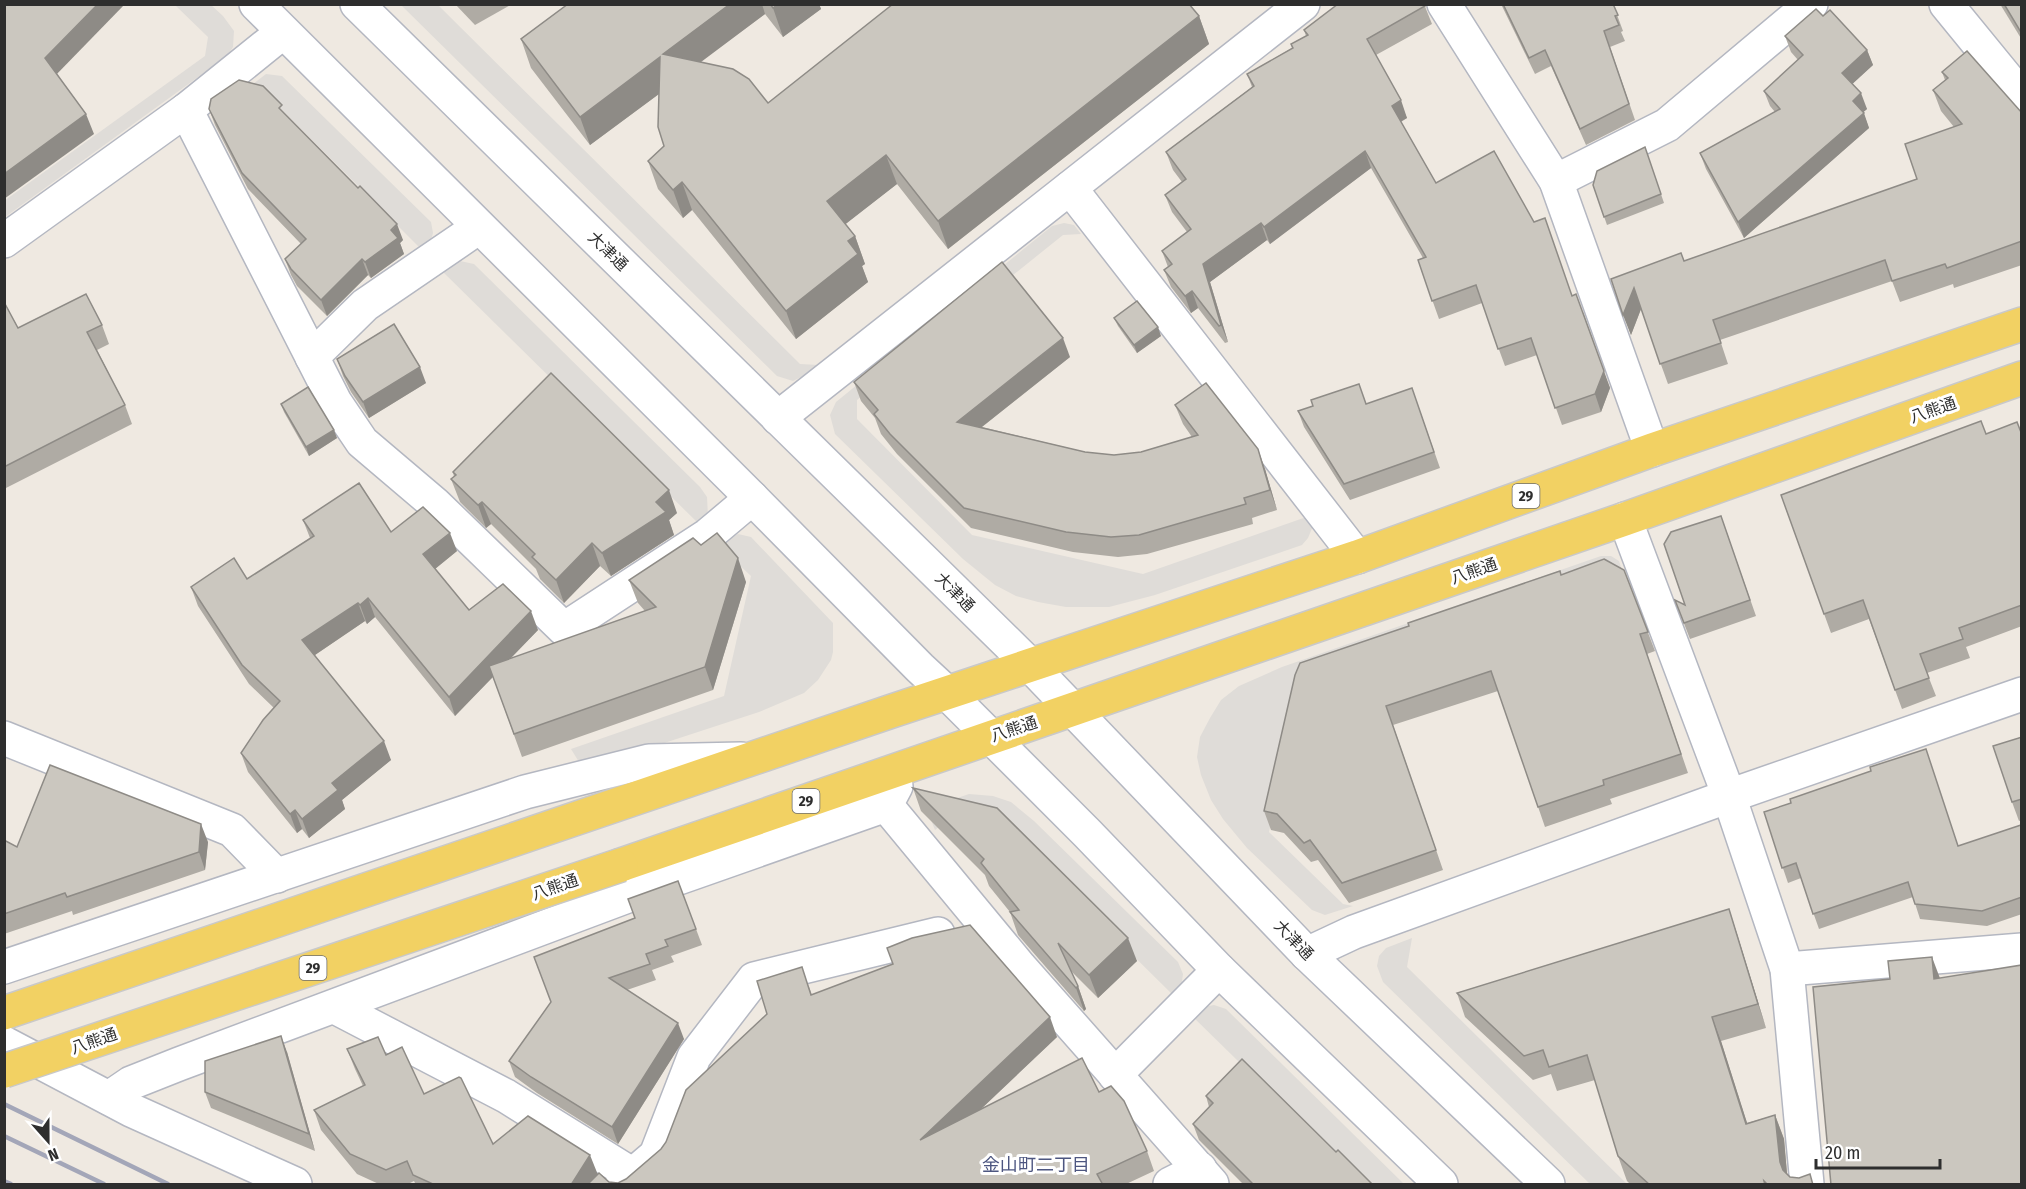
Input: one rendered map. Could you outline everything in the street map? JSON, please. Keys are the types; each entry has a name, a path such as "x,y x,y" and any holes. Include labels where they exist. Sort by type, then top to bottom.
{"main road":[{"name":"29","path":"4,1013 749,759 1357,557 1652,450 2022,324"},
{"name":"八熊通","path":"4,1071 621,865 1625,519 2022,378"}],"street":[{"path":"256,4 1087,833 1219,970 1441,1185"},
{"name":"大津通","path":"357,4 1030,665 1307,954 1548,1185"},
{"path":"778,418 1303,4"},
{"path":"1444,4 1556,181 1652,450"},
{"path":"1556,181 1667,125 1811,4"},
{"path":"1946,4 2022,97"},
{"path":"4,241 186,111 283,32"},
{"path":"186,111 335,402 362,442 435,504 564,629 708,535 752,498"},
{"path":"1070,188 1357,557"},
{"path":"312,357 365,305 479,227"},
{"path":"1625,519 1729,796 1787,969 1807,1185"},
{"path":"1307,954 1354,932 1729,796 2022,694"},
{"path":"4,738 232,830 277,876"},
{"path":"4,966 525,792 650,761 749,759"},
{"path":"109,1098 131,1083 633,894 886,805 906,766"},
{"path":"886,805 983,923 1206,1177 1170,1185"},
{"path":"334,1007 506,1096 627,1180 656,1155 694,1057 754,979 983,923"},
{"path":"1787,969 2022,950"},
{"path":"1115,1075 1219,970"},
{"path":"4,1043 109,1098 295,1185"}],"shaded area":[{"path":"175,5 211,5 223,16 234,31 233,47 227,56 5,217 4,201 205,56 208,37"},
{"path":"401,5 438,5 800,364 819,365 793,381 777,376"},
{"path":"266,74 282,76 431,222 433,233 424,252 263,91 245,90"},
{"path":"1064,223 1074,225 1081,234 1063,235 857,400 857,419 972,535 1143,574 1312,515 1313,526 1302,545 1155,595 1109,607 1066,607 1038,602 1016,596 995,585 963,559 835,434 830,415 836,402 1052,226"},
{"path":"460,261 474,264 700,487 707,497 708,517 701,526 441,270"},
{"path":"738,534 751,537 833,623 831,660 818,680 804,693 759,712 594,766 579,762 571,749 724,696 751,576 717,544"},
{"path":"1601,556 1611,556 1619,561 1626,582 1302,680 1269,832 1343,904 1353,906 1325,915 1312,910 1247,848 1223,819 1211,800 1197,757 1200,737 1210,718 1221,700 1239,686 1282,667"},
{"path":"969,794 993,796 1011,802 1034,821 1178,962 1183,974 1181,988 1174,996 1007,831 950,818 935,830 931,820 946,802"},
{"path":"1412,938 1407,967 1627,1184 1590,1184 1383,982 1377,966 1379,956 1386,948"},
{"path":"1214,1005 1226,1009 1404,1184 1364,1184 1191,1015 1204,1007"}],"building":[{"path":"4,4 98,4 45,58 86,114 4,174"},
{"path":"568,4 730,4 663,54 733,69 749,79 768,103 893,4 1189,4 1199,16 938,221 886,155 827,201 855,236 848,241 858,254 786,311 682,182 673,190 648,161 664,146 658,127 660,57 580,117 521,39"},
{"path":"1338,4 1424,4 1425,6 1367,39 1401,100 1392,106 1436,183 1494,151 1534,222 1545,218 1572,296 1576,294 1604,371 1595,394 1555,408 1531,338 1498,349 1476,285 1432,301 1418,260 1426,257 1365,151 1264,227 1261,223 1203,264 1221,325 1219,326 1192,291 1185,296 1164,270 1172,264 1162,251 1191,229 1165,195 1186,179 1166,152 1254,86 1247,74 1293,48 1291,44 1308,35 1304,30"},
{"path":"1503,4 1613,4 1619,25 1604,31 1629,104 1580,129 1545,50 1529,58"},
{"path":"2004,4 2022,4 2022,34"},
{"path":"1816,9 1823,16 1830,10 1867,50 1842,73 1861,93 1853,101 1864,113 1738,222 1700,153 1780,109 1764,91 1803,55 1785,36"},
{"path":"1967,51 2022,113 2022,241 1947,268 1945,264 1892,281 1885,260 1713,320 1721,343 1660,364 1634,288 1623,315 1611,279 1681,253 1684,261 1917,179 1905,144 1962,124 1933,90 1948,78 1942,72"},
{"path":"239,80 263,86 282,105 279,108 397,224 391,230 398,238 365,262 362,259 321,300 291,269 285,259 306,239 242,173 209,109 211,99"},
{"path":"1645,147 1661,194 1604,217 1593,185 1597,171"},
{"path":"1002,262 1063,338 957,422 1085,452 1114,455 1141,452 1198,435 1175,405 1206,383 1258,449 1270,490 1244,498 1246,504 1139,535 1111,537 1066,532 964,508 890,434 874,414 878,410 854,382"},
{"path":"86,294 102,325 87,332 125,405 4,467 4,302 18,328"},
{"path":"1137,301 1158,327 1134,345 1114,318"},
{"path":"394,324 420,367 363,402 345,376 337,359"},
{"path":"551,373 669,490 656,502 666,512 602,553 592,543 556,580 532,557 535,554 482,502 478,505 451,479 456,475 453,472"},
{"path":"1359,384 1366,404 1412,388 1434,452 1344,484 1298,411 1313,406 1311,400"},
{"path":"308,387 334,430 306,447 281,404"},
{"path":"1981,421 1986,434 2017,422 2022,435 2022,605 1959,628 1963,639 1920,654 1929,678 1895,690 1863,600 1824,614 1781,495"},
{"path":"359,483 391,532 423,507 450,533 423,554 469,610 503,584 531,611 449,697 368,598 302,640 384,741 332,783 338,790 302,819 295,810 290,814 241,753 263,720 280,701 242,665 191,587 234,558 247,579 314,536 303,520"},
{"path":"1721,516 1750,600 1684,623 1675,600 1685,605 1664,544 1671,532"},
{"path":"717,533 738,558 705,667 514,734 489,666 656,607 629,580 693,538 701,545"},
{"path":"1604,559 1624,570 1648,632 1640,634 1681,754 1603,780 1604,785 1538,807 1491,671 1386,706 1436,850 1342,883 1310,840 1304,843 1277,814 1264,811 1295,675 1300,663 1560,571 1561,575"},
{"path":"2022,737 2022,799 2012,802 1993,746"},
{"path":"1926,749 1958,846 2021,825 2022,897 1982,911 1915,904 1908,882 1813,914 1796,863 1782,868 1764,812 1791,803 1790,799 1871,771 1870,767"},
{"path":"50,765 201,824 199,852 67,897 65,893 4,914 4,840 17,847"},
{"path":"913,788 997,808 1128,938 1089,975 1058,943 1078,986 1076,988 1010,912 1019,910 981,863 984,859"},
{"path":"678,881 696,929 665,940 668,946 646,954 650,964 609,978 678,1023 612,1127 509,1061 551,1002 534,957 635,918 628,899"},
{"path":"1729,909 1758,1004 1712,1017 1746,1124 1775,1115 1780,1162 1783,1170 1790,1177 1799,1178 1810,1174 1813,1185 1768,1185 1764,1181 1765,1185 1650,1185 1618,1156 1587,1055 1549,1067 1543,1050 1524,1056 1457,993"},
{"path":"970,925 1050,1017 920,1140 1082,1058 1099,1092 1111,1086 1124,1101 1147,1151 1097,1174 1103,1185 587,1185 599,1173 609,1182 618,1183 626,1179 661,1149 666,1142 686,1090 767,1014 757,981 802,967 811,995 893,964 887,948 912,938"},
{"path":"1932,957 1934,979 2022,965 2022,1185 1831,1185 1813,987 1890,979 1888,961"},
{"path":"281,1036 309,1134 205,1092 205,1061"},
{"path":"378,1037 386,1055 402,1047 424,1094 461,1078 493,1144 528,1116 590,1155 571,1185 435,1185 413,1175 407,1161 386,1170 350,1154 314,1110 365,1085 347,1049"},
{"path":"1242,1059 1336,1152 1338,1150 1373,1185 1254,1185 1193,1124 1213,1103 1206,1096"}],"railway":[{"path":"4,1104 168,1184"},
{"path":"4,1136 104,1184"},
{"path":"4,1181 11,1184"}],"district":[{"name":"金山町二丁目","path":"1036,1165"}]}
